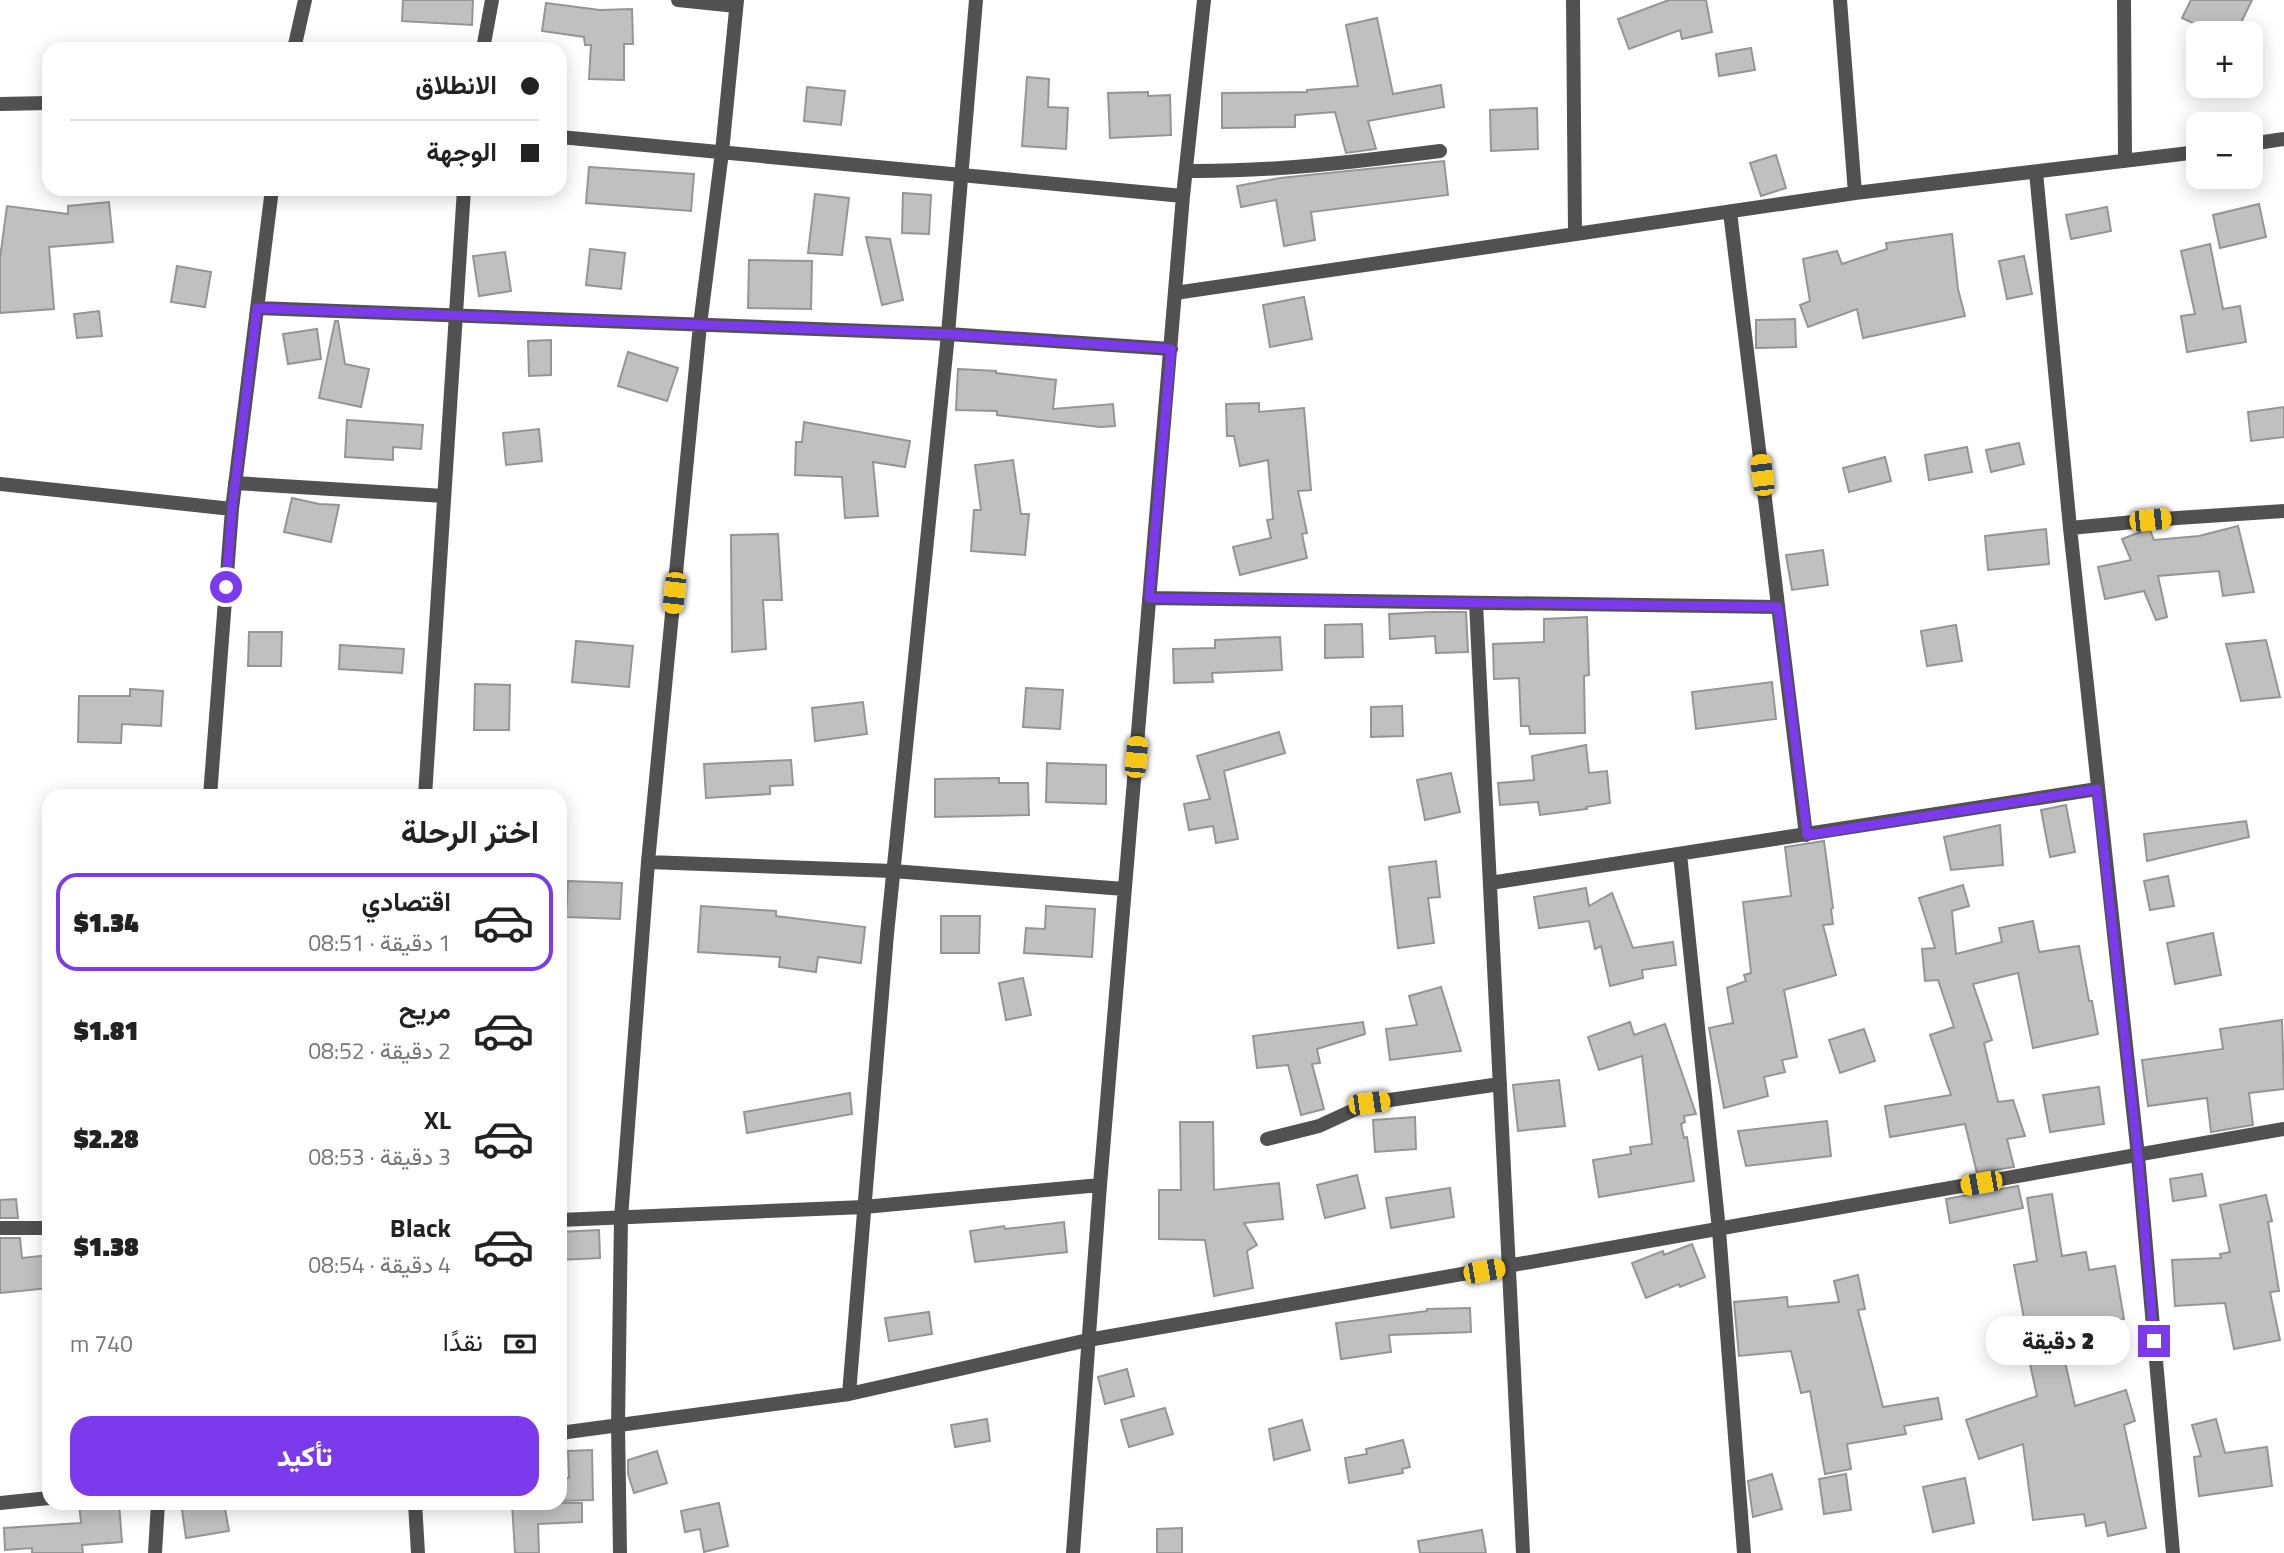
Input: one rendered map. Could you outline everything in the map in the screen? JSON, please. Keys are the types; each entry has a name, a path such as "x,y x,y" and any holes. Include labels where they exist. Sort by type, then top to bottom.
{"street":[{"path":"296,42 305,0"},
{"path":"484,42 492,0"},
{"path":"620,1553 618,1426 621,1219 648,862 700,325 722,152 737,3 678,0"},
{"path":"849,1394 893,872 948,334 976,0"},
{"path":"1073,1553 1124,889 1183,196 1204,0"},
{"path":"1573,0 1575,234"},
{"path":"1840,0 1854,193"},
{"path":"2124,0 2125,161"},
{"path":"0,104 42,103"},
{"path":"567,138 1183,196"},
{"path":"2263,142 2284,139"},
{"path":"1186,171 1294,169 1440,151"},
{"path":"1175,293 1854,193 2186,153"},
{"path":"2036,172 2097,789 2138,1156 2173,1553"},
{"path":"211,789 232,509 270,196"},
{"path":"425,789 464,196"},
{"path":"1730,212 1807,835"},
{"path":"257,308 948,334 1171,349"},
{"path":"235,483 444,496"},
{"path":"0,484 232,509"},
{"path":"2070,528 2284,511"},
{"path":"1149,598 1778,607"},
{"path":"1476,603 1523,1553"},
{"path":"1490,883 2097,789"},
{"path":"1680,854 1719,1230 1744,1553"},
{"path":"648,862 893,872 1124,889"},
{"path":"1267,1139 1319,1126 1369,1103 1500,1084"},
{"path":"567,1432 849,1394 1088,1340 2284,1129"},
{"path":"567,1220 864,1207 1100,1185"},
{"path":"0,1228 42,1228"},
{"path":"0,1503 42,1498"},
{"path":"155,1553 158,1510"},
{"path":"415,1510 418,1553"}],"building":[{"path":"403,0 473,0 472,25 402,21"},
{"path":"1669,0 1706,0 1712,32 1682,39 1680,30 1629,49 1618,19"},
{"path":"2191,0 2252,0 2242,21 2189,21 2182,18"},
{"path":"546,3 600,10 632,9 633,44 624,44 624,80 589,79 591,45 585,45 584,37 542,31"},
{"path":"1377,18 1393,94 1441,85 1444,107 1368,121 1376,149 1346,153 1335,112 1295,115 1295,127 1222,128 1222,93 1307,92 1358,86 1346,25"},
{"path":"1751,48 1755,70 1719,76 1716,54"},
{"path":"1027,77 1049,79 1048,107 1068,108 1066,149 1022,146"},
{"path":"807,87 845,91 841,125 804,121"},
{"path":"1148,92 1148,96 1170,95 1171,135 1110,138 1108,93"},
{"path":"1537,108 1538,149 1491,151 1490,110"},
{"path":"1776,155 1786,188 1761,196 1750,163"},
{"path":"1444,161 1448,195 1311,212 1315,240 1284,246 1276,200 1241,207 1237,186 1280,178"},
{"path":"589,167 694,174 691,211 586,203"},
{"path":"903,193 931,195 929,234 902,233"},
{"path":"815,194 849,198 842,255 808,253"},
{"path":"109,202 113,242 49,247 54,309 0,313 0,258 7,206 68,214 68,206"},
{"path":"2259,204 2266,237 2220,248 2213,215"},
{"path":"2107,207 2111,231 2071,239 2066,215"},
{"path":"1952,234 1958,289 1965,316 1863,338 1857,309 1808,327 1800,305 1810,301 1803,259 1837,251 1842,264 1887,249 1886,243"},
{"path":"866,237 890,239 903,300 882,305"},
{"path":"2210,244 2223,309 2240,306 2246,342 2187,352 2181,316 2195,314 2181,251"},
{"path":"590,249 625,253 621,289 586,285"},
{"path":"505,252 511,291 479,296 473,256"},
{"path":"2024,256 2032,294 2007,299 1999,261"},
{"path":"749,260 812,261 811,309 748,308"},
{"path":"177,266 211,272 205,307 171,302"},
{"path":"1304,297 1312,339 1270,347 1263,305"},
{"path":"99,311 102,336 77,338 74,314"},
{"path":"1795,319 1796,347 1756,348 1756,320"},
{"path":"335,321 338,321 345,364 369,369 361,407 319,398"},
{"path":"317,329 321,359 288,364 283,334"},
{"path":"551,340 551,375 529,376 528,341"},
{"path":"628,352 678,368 667,401 618,386"},
{"path":"958,369 996,371 1056,380 1053,409 1113,404 1115,426 1100,427 997,415 997,411 956,410"},
{"path":"1259,403 1259,412 1304,408 1311,490 1298,491 1307,533 1302,534 1307,558 1240,575 1233,547 1271,538 1267,520 1273,519 1268,460 1240,466 1234,436 1227,436 1226,404"},
{"path":"2284,407 2284,437 2251,441 2248,412"},
{"path":"347,420 423,425 421,449 393,447 393,460 345,457"},
{"path":"804,422 910,441 905,467 873,462 878,516 845,518 842,477 795,475 796,442 802,442"},
{"path":"539,429 542,461 506,465 503,433"},
{"path":"2019,443 2024,464 1991,472 1986,450"},
{"path":"1967,447 1972,472 1929,480 1925,455"},
{"path":"1885,457 1891,481 1849,492 1843,468"},
{"path":"1013,460 1021,514 1029,514 1025,555 971,551 974,510 981,510 975,465"},
{"path":"292,498 339,505 331,542 284,532"},
{"path":"2238,526 2254,592 2223,596 2219,571 2158,576 2167,617 2156,620 2144,591 2105,599 2098,567 2131,560 2122,539 2150,530 2154,540 2199,536"},
{"path":"2046,529 2049,564 1988,570 1985,536"},
{"path":"778,534 782,600 763,600 766,649 732,652 731,535"},
{"path":"1823,550 1828,585 1792,590 1786,555"},
{"path":"1466,612 1468,652 1436,653 1435,636 1390,639 1389,614"},
{"path":"1587,617 1589,675 1584,676 1585,733 1530,734 1529,726 1521,726 1519,678 1494,679 1493,644 1544,642 1544,619"},
{"path":"1362,624 1363,657 1325,658 1325,625"},
{"path":"1956,625 1962,661 1927,666 1921,631"},
{"path":"249,632 282,632 281,666 248,666"},
{"path":"1280,637 1282,670 1212,673 1213,682 1174,683 1173,649 1215,648 1215,640"},
{"path":"2266,640 2280,697 2241,701 2226,644"},
{"path":"576,641 633,646 629,687 572,682"},
{"path":"340,645 404,649 402,673 339,669"},
{"path":"1772,682 1776,719 1696,729 1692,692"},
{"path":"475,684 510,685 509,730 474,730"},
{"path":"1026,688 1063,690 1060,729 1023,727"},
{"path":"130,689 163,691 161,726 122,724 121,743 78,742 79,696 130,696"},
{"path":"863,702 867,734 815,741 812,708"},
{"path":"1402,706 1403,736 1371,737 1371,707"},
{"path":"1279,732 1285,753 1224,771 1238,839 1216,843 1213,826 1189,830 1184,804 1210,799 1197,756"},
{"path":"1586,745 1589,773 1607,771 1610,803 1540,815 1538,802 1500,805 1498,783 1534,780 1532,756"},
{"path":"791,760 793,785 770,786 770,794 706,798 704,764"},
{"path":"1047,763 1106,765 1106,804 1046,802"},
{"path":"1451,773 1460,812 1425,820 1417,780"},
{"path":"999,778 999,783 1028,783 1029,815 935,817 935,779"},
{"path":"2066,805 2075,852 2050,857 2041,810"},
{"path":"2246,821 2249,837 2147,861 2144,834"},
{"path":"2000,825 2003,865 1951,870 1944,837"},
{"path":"1824,841 1833,924 1823,925 1836,975 1784,990 1797,1057 1782,1060 1785,1072 1764,1077 1768,1096 1724,1108 1709,1028 1733,1023 1727,988 1746,981 1744,975 1751,973 1743,902 1791,896 1785,847"},
{"path":"1436,861 1440,897 1428,898 1434,943 1398,948 1389,867"},
{"path":"2168,876 2174,906 2150,910 2144,881"},
{"path":"568,881 622,883 620,919 567,917"},
{"path":"1963,885 1969,906 1952,911 1956,954 2002,942 1999,928 2033,921 2039,952 2079,946 2098,1034 2033,1048 2018,973 1973,984 1992,1040 1984,1043 1998,1102 2013,1100 2025,1136 2007,1139 2014,1167 1977,1173 1965,1124 1890,1137 1885,1106 1951,1095 1930,1035 1954,1027 1938,980 1925,981 1922,949 1935,948 1919,898"},
{"path":"1586,888 1589,906 1612,893 1633,948 1673,942 1676,965 1642,970 1643,978 1610,986 1601,946 1595,949 1589,921 1539,928 1534,897"},
{"path":"701,906 776,911 776,916 865,927 861,963 818,957 816,972 779,967 780,957 698,952"},
{"path":"1046,906 1095,909 1092,957 1024,953 1026,928 1045,929"},
{"path":"941,916 980,916 979,953 941,953"},
{"path":"2213,933 2221,975 2175,984 2167,943"},
{"path":"1023,978 1031,1015 1006,1020 999,983"},
{"path":"1441,987 1461,1051 1390,1060 1386,1029 1417,1025 1409,996"},
{"path":"2282,1020 2284,1089 2249,1093 2253,1125 2211,1132 2207,1098 2148,1106 2142,1060 2223,1049 2220,1029"},
{"path":"1363,1022 1365,1034 1317,1049 1320,1063 1312,1064 1324,1109 1301,1115 1288,1065 1257,1068 1253,1036"},
{"path":"1630,1022 1634,1035 1665,1024 1696,1114 1684,1116 1685,1122 1681,1124 1684,1138 1687,1137 1694,1181 1599,1197 1593,1160 1631,1154 1630,1147 1652,1144 1642,1056 1599,1070 1588,1037"},
{"path":"1864,1029 1875,1061 1840,1073 1829,1040"},
{"path":"1559,1080 1565,1126 1518,1131 1513,1085"},
{"path":"2099,1087 2104,1124 2050,1132 2043,1095"},
{"path":"850,1093 852,1114 747,1133 744,1112"},
{"path":"1415,1117 1416,1149 1375,1152 1373,1120"},
{"path":"1827,1121 1831,1156 1746,1166 1738,1131"},
{"path":"1180,1122 1213,1122 1214,1190 1279,1183 1283,1219 1244,1223 1257,1245 1247,1251 1253,1288 1214,1296 1205,1240 1159,1239 1159,1190 1181,1190"},
{"path":"2202,1174 2206,1196 2173,1201 2170,1179"},
{"path":"1357,1175 1365,1208 1325,1218 1317,1185"},
{"path":"2018,1186 2023,1208 1950,1223 1946,1199"},
{"path":"1450,1188 1454,1217 1391,1228 1386,1198"},
{"path":"2052,1194 2062,1256 2086,1252 2089,1270 2115,1266 2124,1319 2058,1331 2075,1406 2126,1390 2135,1421 2124,1425 2146,1528 2108,1536 2105,1522 2086,1526 2084,1514 2033,1520 2023,1444 1979,1459 1966,1420 2037,1396 2025,1341 2028,1340 2014,1265 2037,1261 2027,1198"},
{"path":"2266,1195 2272,1221 2268,1222 2279,1291 2270,1292 2280,1340 2234,1349 2225,1303 2175,1306 2172,1260 2221,1258 2220,1254 2230,1252 2220,1205"},
{"path":"16,1199 18,1218 0,1218 0,1200"},
{"path":"1064,1222 1067,1252 975,1262 970,1231"},
{"path":"599,1230 600,1258 567,1260 567,1232"},
{"path":"0,1238 20,1238 22,1258 42,1256 42,1289 0,1293"},
{"path":"1692,1244 1705,1277 1680,1287 1679,1284 1646,1298 1632,1263"},
{"path":"1858,1275 1865,1309 1858,1310 1883,1407 1938,1398 1942,1419 1904,1426 1906,1434 1847,1444 1851,1469 1825,1474 1810,1391 1801,1393 1791,1351 1739,1356 1734,1302 1787,1297 1788,1307 1839,1302 1834,1281"},
{"path":"1470,1308 1471,1332 1389,1335 1391,1352 1341,1359 1336,1323 1427,1309"},
{"path":"929,1312 932,1334 889,1341 885,1318"},
{"path":"1127,1369 1134,1396 1105,1404 1098,1377"},
{"path":"1165,1408 1173,1434 1129,1447 1121,1420"},
{"path":"987,1419 990,1441 955,1447 951,1425"},
{"path":"2216,1419 2225,1453 2267,1447 2272,1486 2199,1496 2194,1457 2201,1456 2192,1425"},
{"path":"1302,1420 1310,1450 1274,1460 1269,1429"},
{"path":"1403,1440 1410,1467 1402,1469 1403,1473 1349,1483 1345,1458 1367,1454 1366,1449"},
{"path":"592,1450 593,1500 567,1501 568,1451"},
{"path":"657,1451 667,1483 634,1493 628,1474 628,1460"},
{"path":"1772,1474 1782,1509 1753,1517 1748,1481"},
{"path":"1846,1474 1851,1510 1824,1514 1819,1479"},
{"path":"1965,1478 1974,1523 1933,1532 1923,1487"},
{"path":"567,1503 582,1503 582,1522 538,1524 539,1553 515,1553 512,1510 567,1510"},
{"path":"719,1503 728,1546 704,1552 700,1529 685,1532 681,1511"},
{"path":"80,1510 120,1510 122,1542 82,1545 83,1553 32,1553 32,1548 5,1550 4,1528 81,1523"},
{"path":"182,1510 225,1510 229,1531 186,1538"},
{"path":"1182,1528 1182,1553 1157,1553 1157,1529"},
{"path":"1482,1530 1486,1553 1420,1553 1418,1541"}],"route":[{"path":"226,587 232,509 257,308 948,334 1171,349 1149,598 1778,607 1807,835 2097,789 2138,1156 2154,1341"}]}
